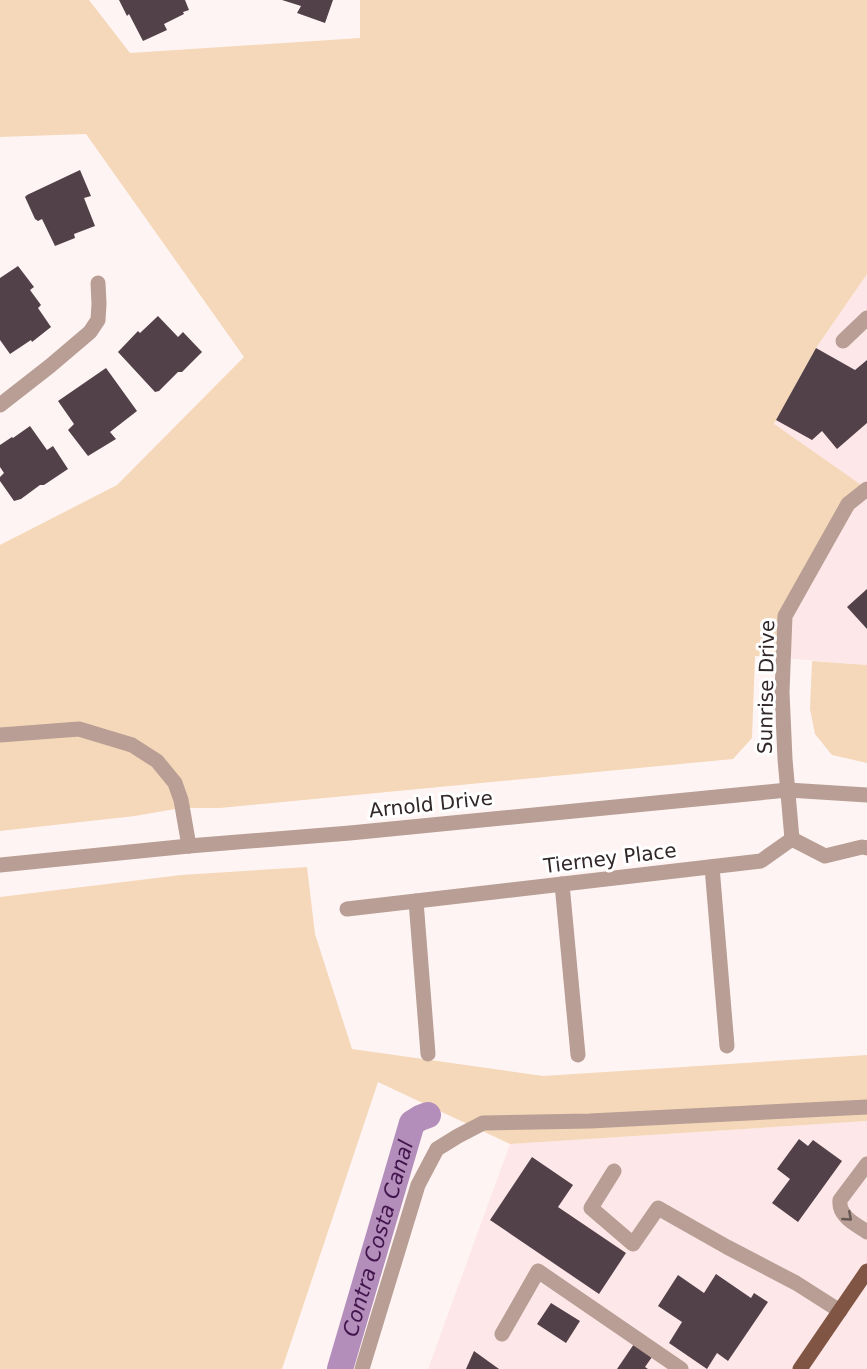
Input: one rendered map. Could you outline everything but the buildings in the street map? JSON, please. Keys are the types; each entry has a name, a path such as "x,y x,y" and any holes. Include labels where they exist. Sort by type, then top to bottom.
{"main road":[{"path":"800,1369 867,1271"}],"street":[{"path":"0,405 90,332 98,320 98,283"},
{"path":"843,341 867,318"},
{"name":"Sunrise Drive","path":"792,839 782,692 785,616 848,504 867,489"},
{"path":"0,735 79,729 132,745 157,761 175,783 181,800 189,846"},
{"name":"Arnold Drive","path":"0,865 788,790 867,795"},
{"path":"792,839 825,856 862,847 867,849"},
{"name":"Tierney Place","path":"346,909 761,861 792,839"},
{"path":"712,867 727,1046"},
{"path":"562,884 578,1055"},
{"path":"416,901 428,1054"},
{"path":"362,1369 418,1185 437,1149 483,1123 590,1121 867,1107"},
{"path":"867,1164 840,1200 839,1208 842,1214 867,1232"},
{"path":"614,1172 591,1208 633,1244 658,1208 796,1283 840,1311"},
{"path":"502,1334 538,1271 681,1369"}],"shaded area":[{"path":"0,0 89,0 130,53 360,38 360,0 867,0 867,274 816,348 774,424 867,489 785,616 784,658 755,656 752,738 733,759 220,808 181,808 135,816 0,831 0,545 117,485 244,357 86,134 0,137"},
{"path":"867,274 867,665 784,658 774,425 816,348"},
{"path":"812,661 867,665 867,763 832,755 815,734 810,709"},
{"path":"307,867 315,934 352,1049 543,1076 867,1055 867,1121 510,1144 378,1082 282,1369 0,1369 0,897 181,875"},
{"path":"867,1121 867,1369 428,1369 510,1144"}],"waterway":[{"name":"Contra Costa Canal","path":"340,1369 412,1123 428,1115"}]}
